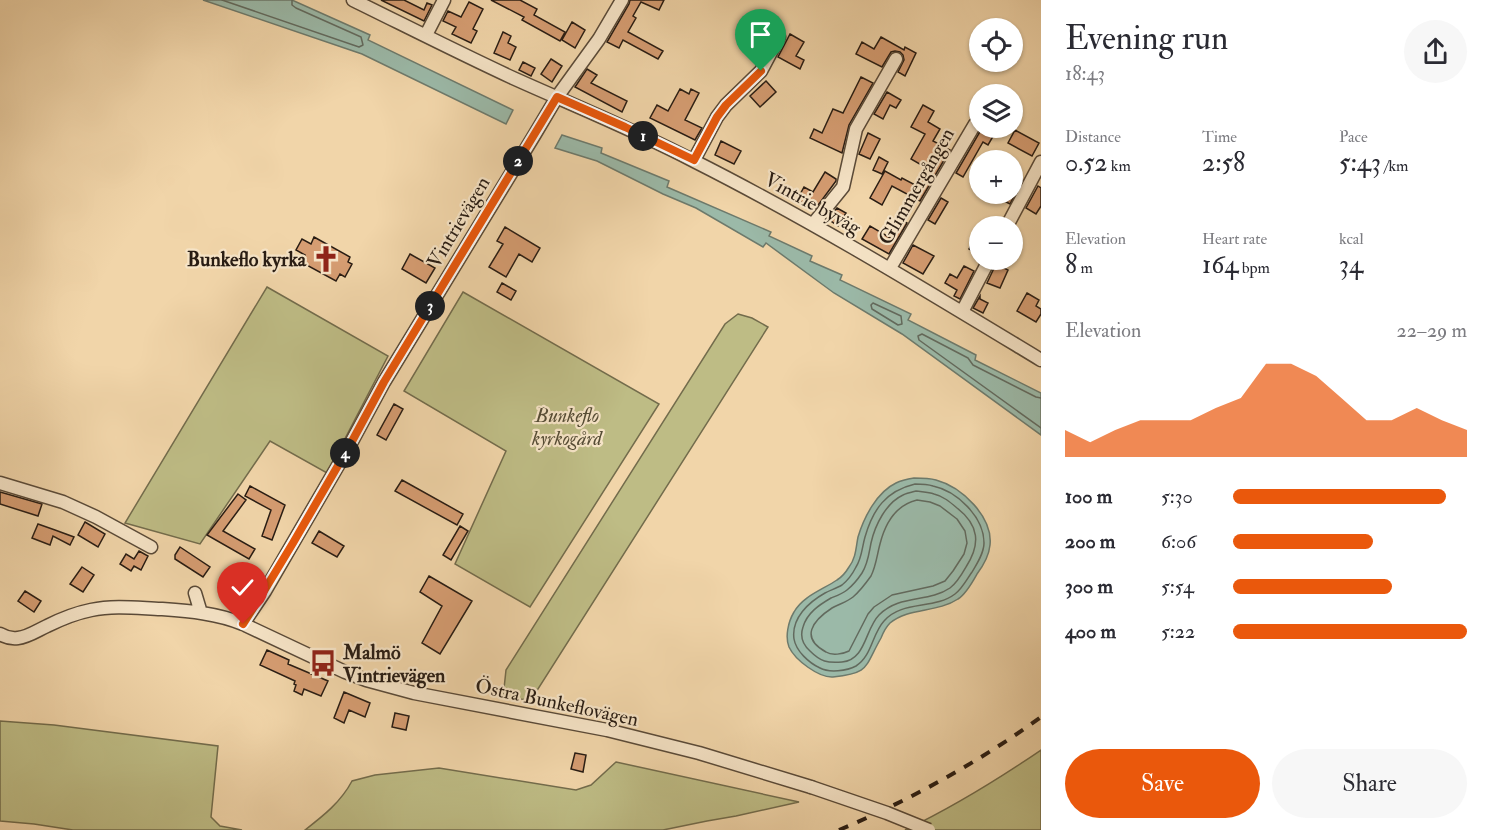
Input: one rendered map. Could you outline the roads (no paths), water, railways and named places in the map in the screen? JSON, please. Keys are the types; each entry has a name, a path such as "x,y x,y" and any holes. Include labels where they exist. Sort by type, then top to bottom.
{"street":[{"name":"Vintrie byväg","path":"353,0 512,77 694,160 890,268 1041,360"},
{"path":"426,35 444,0"},
{"name":"Vintrievägen","path":"243,624 293,543 384,382 557,97 599,39 622,0"},
{"path":"694,160 717,117 761,71 778,37"},
{"path":"813,224 843,187 856,129 896,59"},
{"name":"Glimmergången","path":"890,268 969,134"},
{"path":"1012,216 1041,162"},
{"path":"962,312 984,270"},
{"path":"0,483 63,502 96,517 151,548"},
{"path":"195,593 201,613"},
{"name":"Östra Bunkeflovägen","path":"3,636 15,639 24,637 67,617 109,608 129,607 201,613 231,619 345,672 387,686 607,730 699,753 812,787 929,830"}],"water":[{"path":"203,0 292,0 370,35 368,40 513,110 506,124 362,54"},
{"path":"562,135 602,148 601,153 669,181 667,187 771,232 769,236 812,256 810,261 842,275 840,280 911,314 908,320 976,355 975,360 1041,393 1041,435 902,334 834,293 766,243 763,247 696,208 597,161 555,148"},
{"path":"914,478 931,479 946,484 956,489 974,505 990,534 990,545 985,561 969,588 958,599 941,606 906,614 890,623 868,662 860,671 833,677 821,675 796,657 789,647 787,634 792,616 802,602 839,579 847,571 864,521 883,492 896,483"}],"railway":[{"path":"839,830 943,779 1041,717"}],"place":[{"name":"Bunkeflo kyrka","path":"326,259"},
{"name":"Malmö Vintrievägen","path":"323,663"}],"park label":[{"name":"Bunkeflo kyrkogård","path":"567,426"}]}
